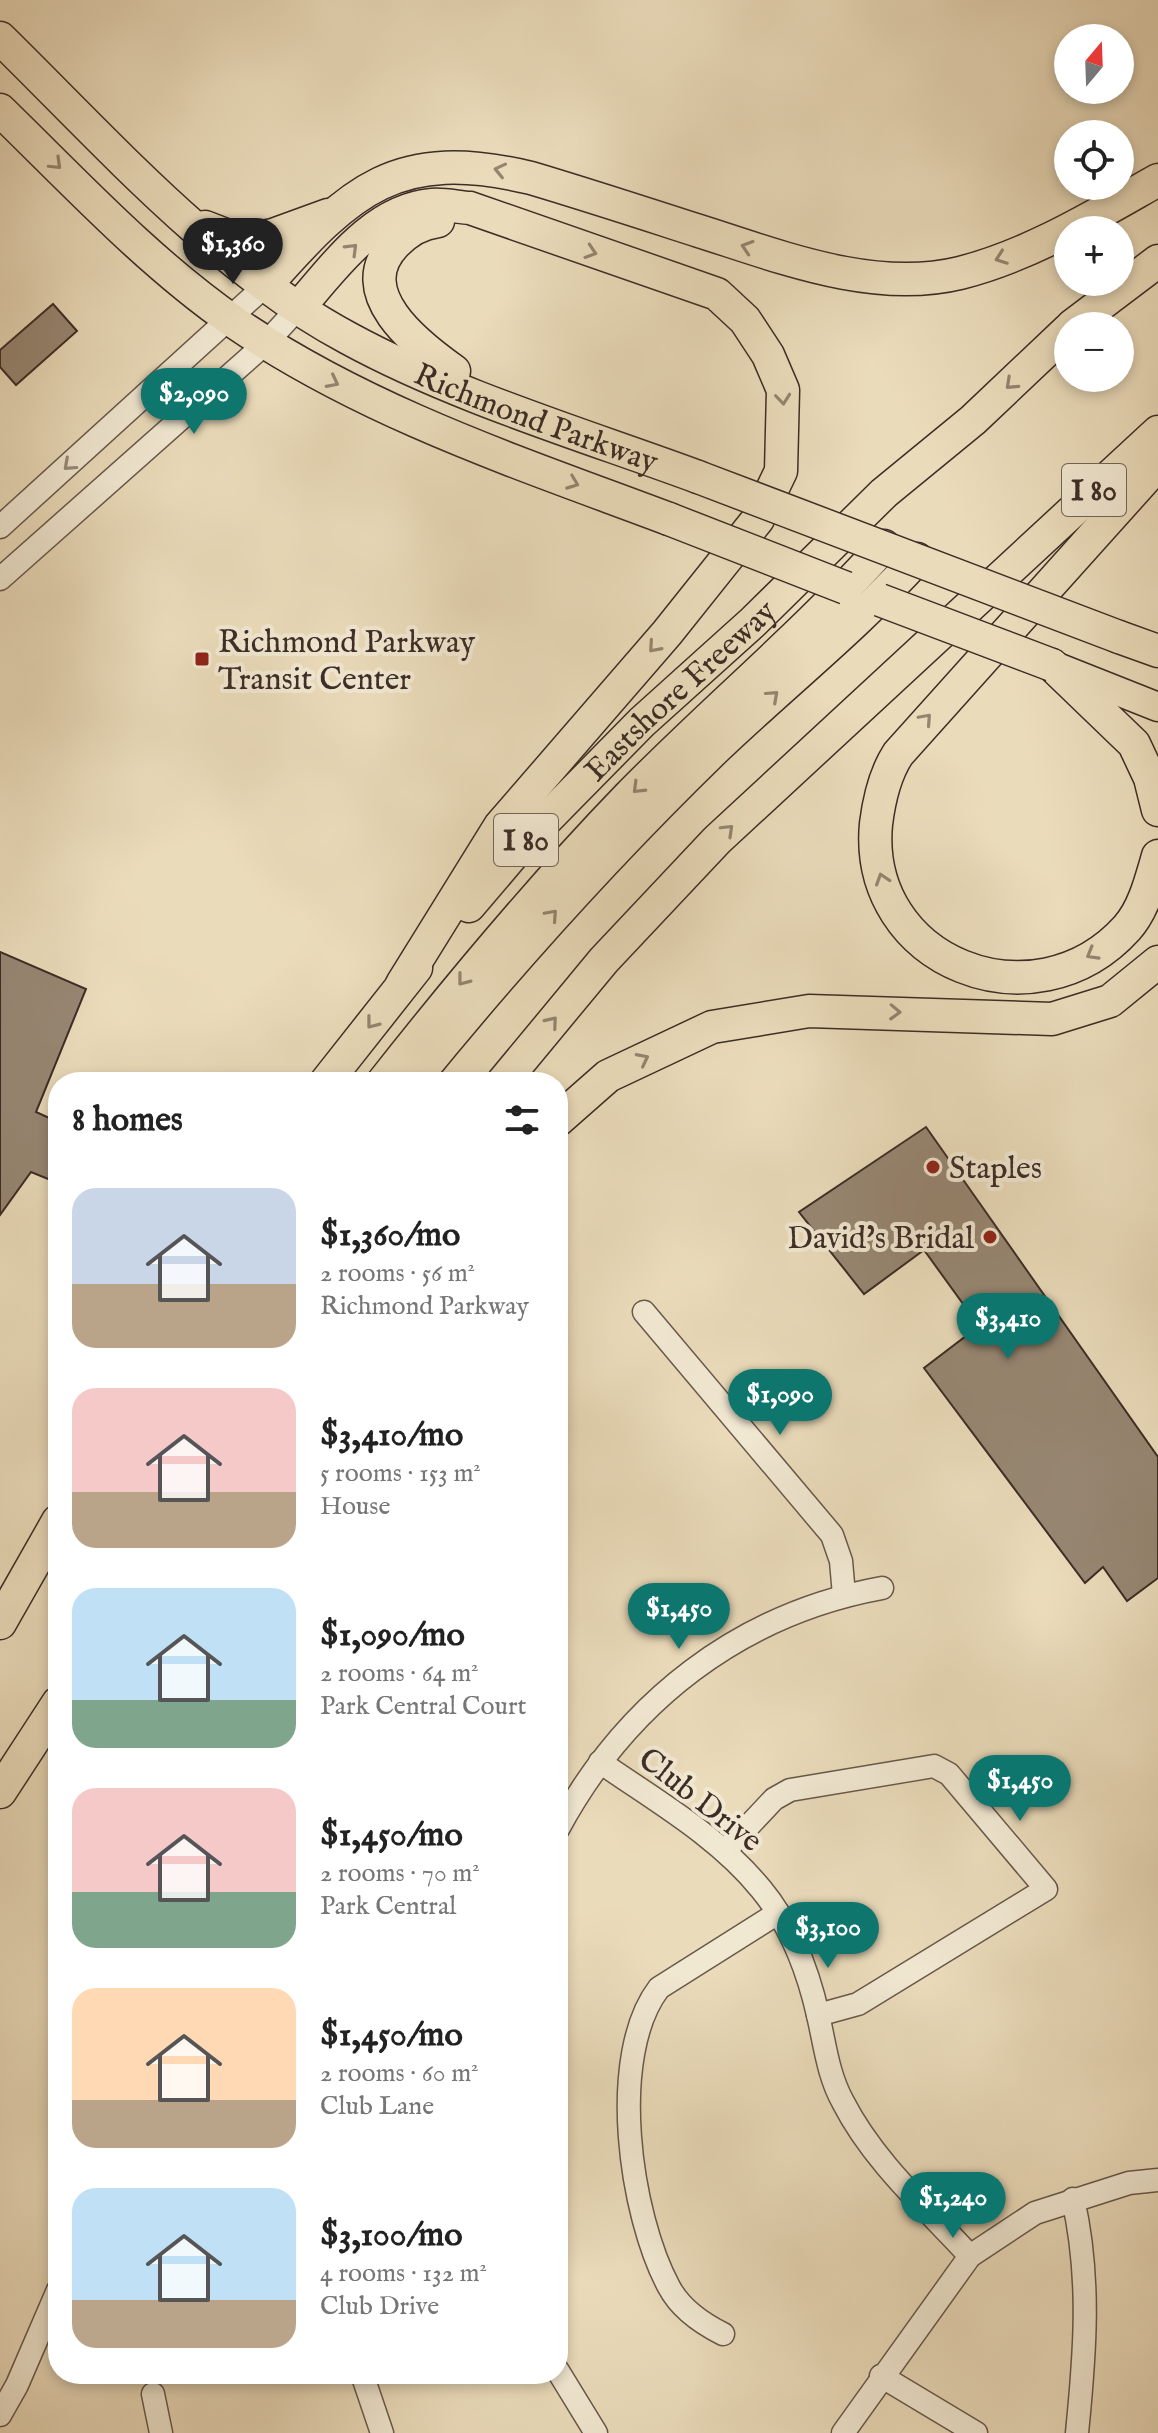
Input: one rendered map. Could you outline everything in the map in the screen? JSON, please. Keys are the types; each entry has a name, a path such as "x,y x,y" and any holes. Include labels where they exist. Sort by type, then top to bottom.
{"highway":[{"name":"Richmond Parkway","path":"0,38 183,218 266,285 346,338 495,401 1158,651"},
{"name":"Richmond Parkway","path":"0,110 134,240 231,320 325,378 382,407 1052,665"},
{"path":"266,285 331,214 348,200 396,175 453,166 486,167 575,191 808,266 914,278 960,273 1008,256 1072,227 1158,180"},
{"path":"300,306 368,232 399,213 431,205 470,208 664,273 717,294 745,320 768,355 783,390 781,471 758,519 667,633 500,826 402,984"},
{"path":"183,218 241,241 273,235 331,214"},
{"path":"495,401 419,346 387,309 378,282 384,255 406,231 432,222 496,219"},
{"path":"1091,312 1158,261"},
{"name":"Eastshore Freeway","path":"334,1072 402,984 520,846 642,722 753,622 884,493 973,420 1054,343"},
{"name":"I 80","path":"511,1072 604,960 717,840 1158,432"},
{"path":"1158,464 1062,575 920,725 898,754 882,789 874,848 887,896 900,920 917,939 937,955 962,966 1016,979 1044,977 1069,966 1099,951 1128,928 1148,892 1158,856"},
{"path":"420,1072 493,981 704,741 884,546"},
{"path":"391,1072 470,971 547,884 704,741 880,600 917,559"},
{"path":"1052,665 1134,744 1150,778 1158,810"},
{"path":"568,1111 608,1076 712,1027 809,1011 1052,1019 1110,1001 1158,962"},
{"path":"0,1623 48,1539"},
{"path":"0,1641 48,1563"},
{"path":"0,1792 48,1718"}],"main road":[{"path":"1052,665 1158,707"}],"street":[{"path":"0,527 266,285"},
{"path":"0,579 266,343 300,306"},
{"path":"644,1312 832,1535 841,1561 844,1595"},
{"path":"568,1813 600,1762 682,1677 727,1644 776,1619 844,1595 882,1588"},
{"name":"Club Drive","path":"600,1762 726,1850 763,1891 798,1950 818,2015 825,2055 842,2101 868,2143 970,2256"},
{"path":"726,1850 774,1799 790,1790 810,1784 934,1766 949,1774 1046,1889 858,2004 818,2015"},
{"path":"723,2334 706,2326 669,2288 639,2200 630,2152 634,2045 645,2006 659,1988 778,1913"},
{"path":"843,2433 970,2256 1035,2213 1129,2183 1158,2180"},
{"path":"1073,2199 1084,2247 1087,2334 1077,2433"},
{"path":"0,2415 17,2385 48,2313"},
{"path":"881,2376 976,2433"},
{"path":"365,2384 382,2433"},
{"path":"566,2384 596,2433"},
{"path":"153,2394 161,2433"}],"building":[{"path":"53,304 77,331 16,385 0,367 0,350"},
{"path":"0,952 86,989 52,1072 48,1072 48,1082 36,1112 48,1117 48,1179 31,1172 0,1215"},
{"path":"926,1127 1158,1457 1158,1578 1127,1601 1103,1567 1085,1583 924,1368 979,1326 924,1250 864,1294 799,1212"}],"place":[{"name":"Richmond Parkway Transit Center","path":"202,659"},
{"name":"Staples","path":"933,1167"},
{"name":"David's Bridal","path":"990,1237"}]}
